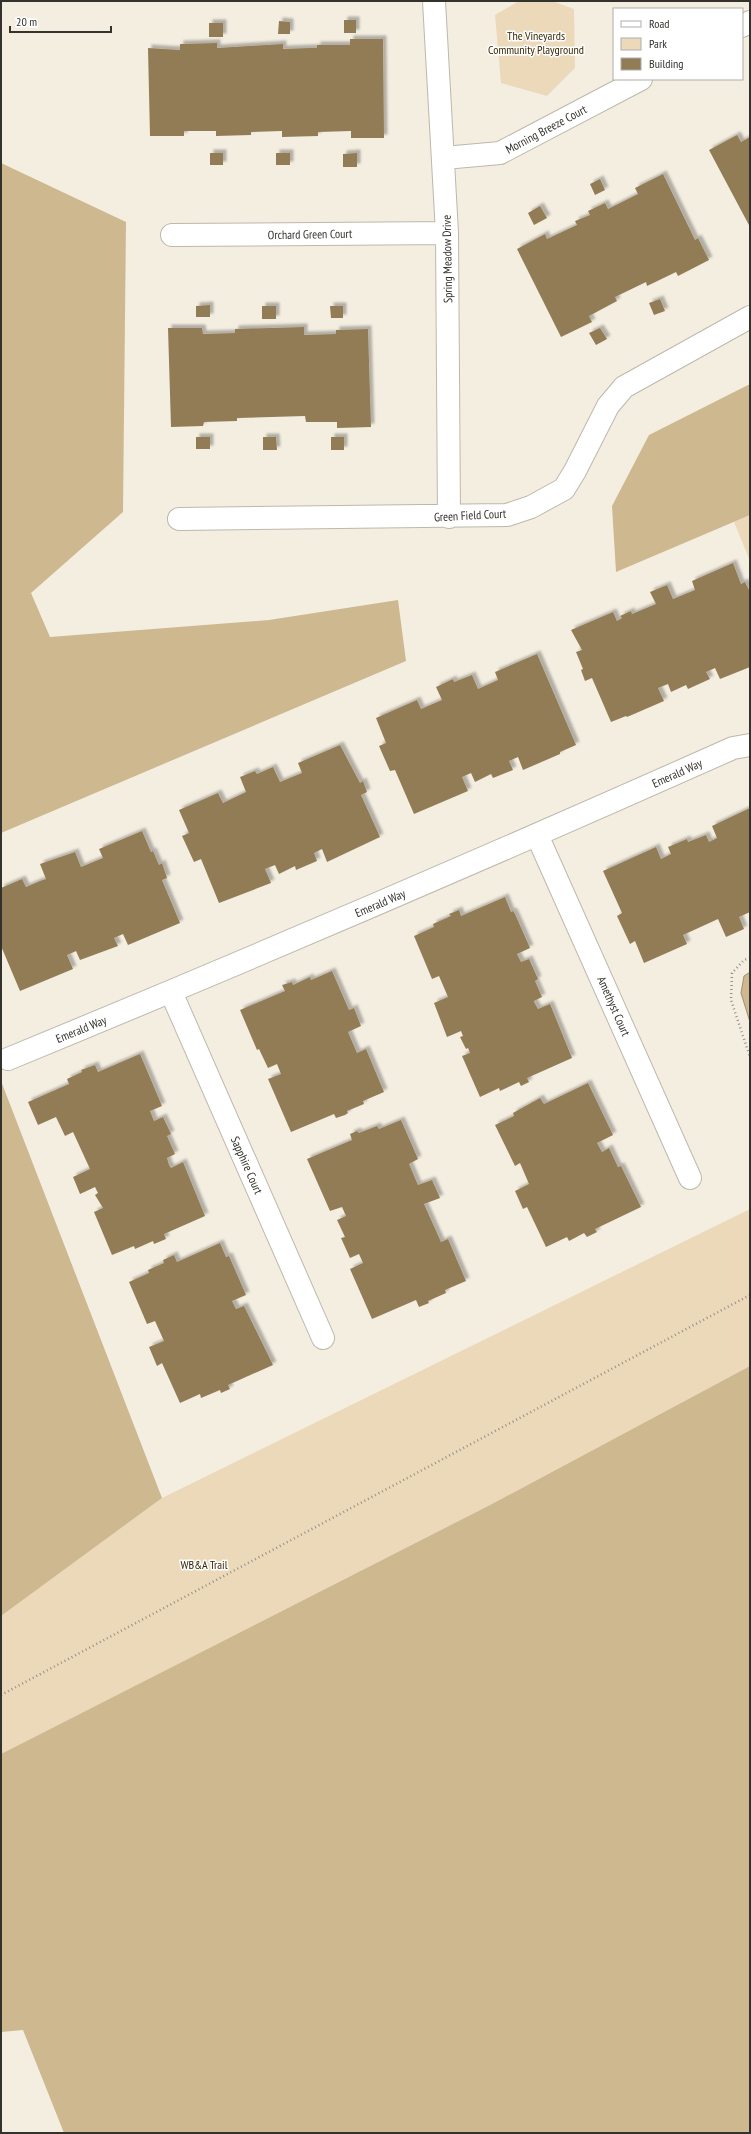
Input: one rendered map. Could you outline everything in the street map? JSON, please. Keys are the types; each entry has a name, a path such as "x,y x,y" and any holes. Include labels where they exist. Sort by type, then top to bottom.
{"street":[{"name":"Spring Meadow Drive","path":"434,1 447,232 449,517"},
{"name":"Morning Breeze Court","path":"444,158 500,153 639,80"},
{"name":"Orchard Green Court","path":"172,235 447,232"},
{"name":"Green Field Court","path":"179,519 449,517 507,515 531,507 564,489 575,471 608,406 624,387 750,318"},
{"name":"Emerald Way","path":"8,1059 171,992 537,835 733,748 750,745"},
{"name":"Amethyst Court","path":"537,835 690,1178"},
{"name":"Sapphire Court","path":"171,992 323,1338"}],"path":[{"path":"750,958 744,960 732,973 731,1000 750,1057"},
{"path":"1,1696 750,1295"}],"green space":[{"name":"The Vineyards Community Playground","path":"519,1 552,1 574,9 575,68 547,96 501,83 495,15"},
{"path":"750,515 750,561 734,522"},
{"name":"WB&A Trail","path":"750,1209 750,1366 490,1505 1,1754 1,1616 162,1498"}],"shaded area":[{"path":"1,163 126,222 123,512 31,593 50,637 269,620 398,600 406,661 1,833"},
{"path":"750,384 750,515 616,572 612,506 649,435"},
{"path":"750,972 750,1022 741,993 744,976"},
{"path":"1,1081 162,1498 1,1616"},
{"path":"750,1366 750,2133 64,2133 23,2030 1,2032 1,1754 490,1505"}],"building":[{"path":"344,20 356,20 356,33 344,33"},
{"path":"279,21 290,22 290,34 278,34"},
{"path":"209,23 223,23 223,37 209,37"},
{"path":"350,39 383,39 384,138 351,138 351,131 318,132 318,136 282,137 282,131 251,132 251,135 216,136 216,131 184,131 184,136 150,136 148,48 180,50 180,44 217,43 217,48 283,44 283,49 317,48 317,45 350,45"},
{"path":"737,135 741,142 750,137 750,227 709,150"},
{"path":"210,153 223,153 223,165 210,165"},
{"path":"276,153 290,153 290,165 276,165"},
{"path":"357,153 357,167 343,167 343,154"},
{"path":"663,174 695,240 698,238 709,260 678,276 676,272 647,286 646,282 615,297 617,301 589,316 592,322 561,337 517,249 545,234 547,239 577,225 575,221 590,215 588,211 605,203 608,209 638,194 635,188"},
{"path":"600,179 605,190 595,195 590,184"},
{"path":"540,206 547,218 534,225 528,213"},
{"path":"660,299 665,311 654,315 649,303"},
{"path":"210,305 210,317 196,317 196,306"},
{"path":"262,306 276,306 276,319 262,319"},
{"path":"330,306 343,306 343,318 331,318"},
{"path":"304,327 304,335 336,334 336,330 368,329 371,427 337,428 337,422 306,422 305,416 237,418 237,421 204,422 203,426 171,427 168,328 202,328 203,334 235,333 235,329"},
{"path":"600,328 607,339 596,345 589,333"},
{"path":"196,437 210,437 210,449 196,449"},
{"path":"263,437 276,437 277,450 263,450"},
{"path":"331,437 344,437 344,450 331,450"},
{"path":"733,563 741,584 745,582 750,592 750,667 720,679 715,668 706,672 710,679 688,689 686,685 671,692 668,684 658,688 664,701 627,717 626,716 611,722 592,678 585,681 581,670 583,669 576,652 582,650 571,630 613,612 617,621 622,618 620,616 631,611 632,614 656,604 650,592 667,585 673,599 695,590 692,581"},
{"path":"537,654 576,745 560,752 560,754 523,770 518,757 509,761 513,770 493,778 491,774 475,782 471,773 462,777 468,791 414,814 395,770 390,771 379,746 386,743 376,718 417,700 421,709 442,700 436,687 453,679 454,682 472,675 478,689 498,680 495,672"},
{"path":"340,745 360,783 363,781 367,792 361,795 380,837 327,862 322,849 314,853 317,861 296,870 295,866 279,874 275,865 265,869 271,883 219,903 201,859 194,862 182,836 189,833 179,810 218,793 223,803 246,792 240,777 255,771 257,774 273,767 280,782 302,773 298,763"},
{"path":"750,808 750,912 739,917 744,929 726,937 718,919 683,935 687,944 644,963 635,941 630,944 617,916 622,913 603,871 656,847 661,859 671,854 668,847 687,839 688,842 706,835 709,842 717,838 712,826"},
{"path":"142,831 151,852 153,851 159,865 162,863 167,878 162,880 180,923 128,945 123,934 114,938 118,946 80,960 76,951 67,955 73,969 20,991 1,946 1,888 22,879 26,887 46,879 40,864 75,852 81,867 103,858 99,849"},
{"path":"505,897 511,912 513,911 515,914 530,948 517,954 521,962 529,959 538,979 535,981 542,997 534,1002 538,1009 550,1004 572,1058 527,1078 529,1082 521,1086 519,1082 500,1091 499,1088 480,1097 462,1056 470,1053 468,1048 466,1049 460,1037 463,1036 461,1031 447,1037 434,1003 448,997 439,976 432,979 414,936 434,927 433,924 451,916 449,914 459,910 461,916"},
{"path":"332,971 349,1010 354,1008 361,1026 348,1032 357,1053 366,1049 384,1092 363,1101 364,1104 347,1111 348,1113 345,1115 336,1118 334,1114 291,1132 268,1079 281,1074 277,1064 268,1068 259,1049 257,1050 240,1010 285,991 282,985 292,982 293,985 310,977 311,980"},
{"path":"140,1054 162,1106 150,1111 154,1121 163,1117 171,1134 167,1136 175,1154 167,1158 169,1165 171,1168 183,1162 205,1216 164,1234 166,1239 154,1244 153,1241 135,1249 134,1246 112,1255 94,1212 103,1208 95,1195 98,1193 95,1187 80,1194 73,1177 90,1169 73,1132 65,1136 56,1117 38,1125 28,1102 69,1084 67,1079 82,1072 81,1070 95,1065 98,1072"},
{"path":"588,1083 613,1135 597,1143 602,1152 609,1148 618,1167 621,1166 641,1207 595,1229 597,1232 587,1237 584,1233 569,1241 567,1237 546,1247 527,1207 523,1209 515,1191 529,1184 520,1163 515,1166 495,1125 514,1116 513,1113 540,1098 544,1104"},
{"path":"401,1120 418,1159 409,1164 418,1185 432,1180 440,1198 424,1204 441,1242 448,1239 466,1281 445,1290 446,1293 428,1301 429,1303 419,1307 416,1300 372,1319 350,1269 363,1263 359,1254 350,1258 341,1238 345,1237 337,1220 346,1216 342,1207 330,1211 307,1159 352,1140 350,1134 357,1131 359,1133 377,1126 379,1129"},
{"path":"220,1243 226,1257 229,1256 246,1295 232,1301 236,1309 244,1306 273,1365 228,1385 230,1389 221,1393 220,1390 201,1398 200,1394 180,1403 162,1363 157,1366 149,1347 164,1341 155,1321 147,1324 129,1282 149,1273 148,1270 164,1263 163,1260 174,1255 177,1262"}]}
